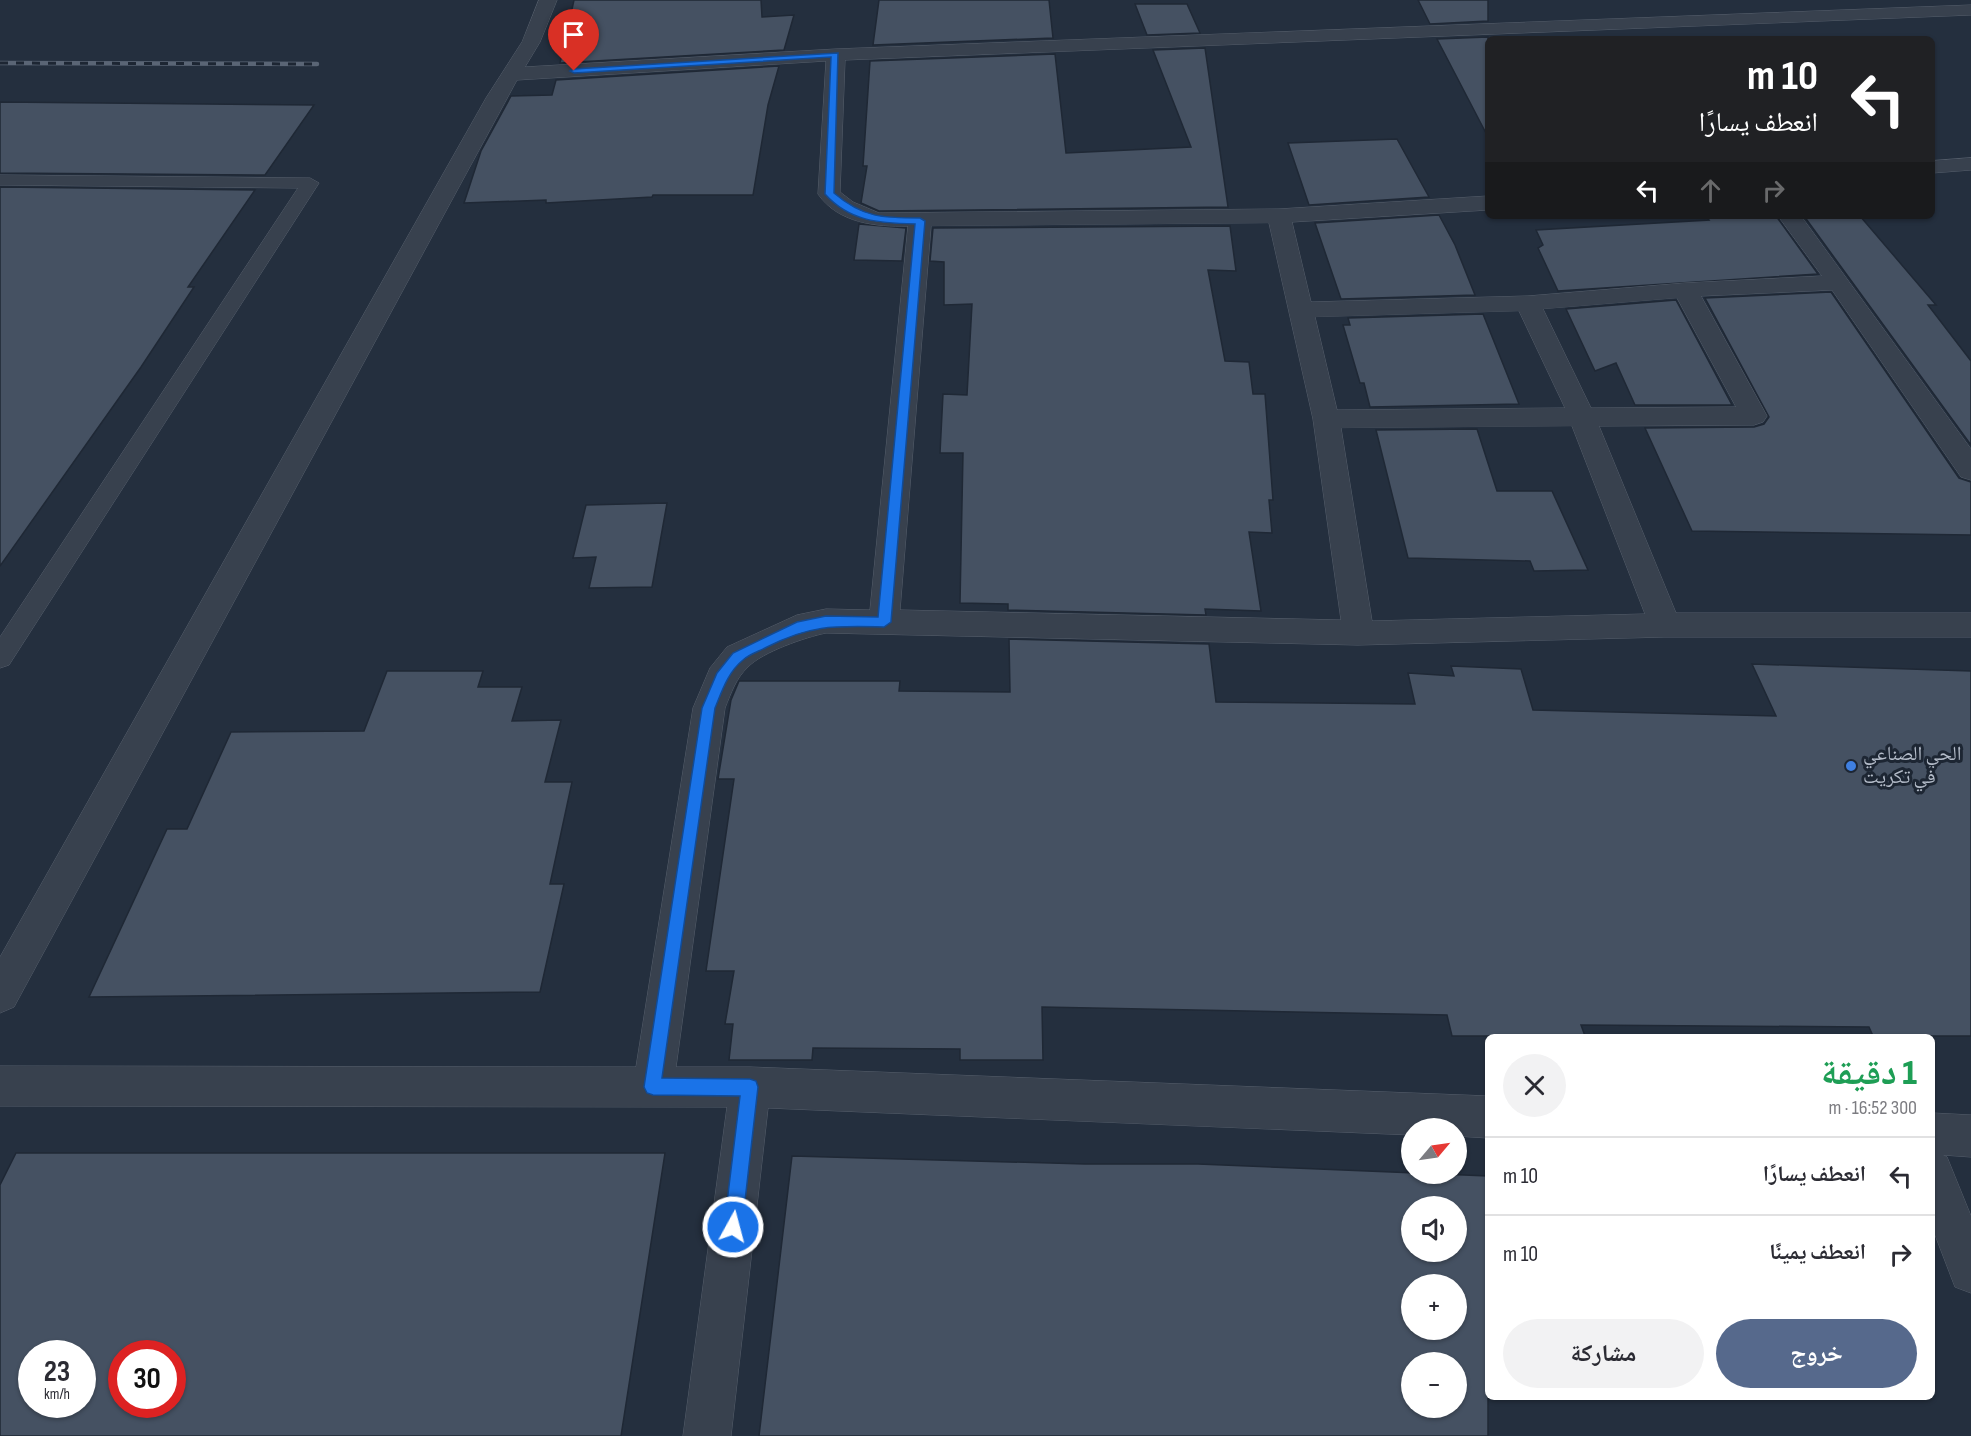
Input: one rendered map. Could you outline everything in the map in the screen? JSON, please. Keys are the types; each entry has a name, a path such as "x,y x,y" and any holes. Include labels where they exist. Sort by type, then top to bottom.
{"street":[{"path":"0,994 490,109 531,42 548,0"},
{"path":"512,74 836,54 1971,10"},
{"path":"836,54 829,194 845,207 876,220 1279,216 1485,203"},
{"path":"1935,167 1971,164"},
{"path":"1279,216 1326,419 1358,633"},
{"path":"1791,219 1839,282 1971,470"},
{"path":"884,622 920,221"},
{"path":"1299,310 1528,303 1685,290 1839,282"},
{"path":"1326,419 1581,415 1754,416 1685,290"},
{"path":"1528,303 1581,415 1665,625"},
{"path":"653,1087 709,708 722,676 738,656 797,627 826,621 1358,633 1665,625 1971,625"},
{"path":"0,1086 750,1087 1485,1117"},
{"path":"707,1436 750,1087"},
{"path":"1935,1134 1971,1136"},
{"path":"1935,1181 1971,1271"}],"lane":[{"path":"0,180 310,183 0,658"}],"building":[{"path":"574,0 761,0 762,17 794,15 784,50 560,63"},
{"path":"879,0 1049,0 1053,38 873,45"},
{"path":"1418,0 1488,0 1488,21 1430,24"},
{"path":"1135,4 1187,4 1200,33 1147,35"},
{"path":"1485,37 1485,131 1437,39"},
{"path":"1205,48 1228,207 879,211 861,203 867,166 863,166 870,61 1055,54 1066,153 1191,147 1153,50"},
{"path":"779,66 768,105 753,195 653,195 652,197 546,203 546,200 464,203 481,151 511,96 552,95 556,80"},
{"path":"0,102 314,105 265,175 0,173"},
{"path":"1397,139 1429,197 1309,205 1288,143"},
{"path":"0,187 255,190 188,287 194,287 141,367 0,566"},
{"path":"1439,215 1455,245 1475,295 1341,299 1315,223"},
{"path":"1778,219 1818,274 1558,291 1538,248 1543,245 1536,230 1709,220"},
{"path":"1806,219 1863,219 1936,305 1928,305 1971,361 1971,445"},
{"path":"859,224 906,228 902,261 854,260"},
{"path":"1230,226 1236,271 1208,270 1225,361 1249,362 1253,394 1265,394 1273,500 1269,500 1272,533 1249,532 1261,611 1205,609 1206,615 1008,610 1008,604 960,603 963,453 940,453 943,394 967,395 972,304 944,305 944,262 930,261 933,228"},
{"path":"1831,292 1959,478 1971,482 1971,535 1692,531 1645,428 1754,427 1764,424 1769,417 1705,298"},
{"path":"1676,300 1732,405 1635,405 1616,363 1595,371 1566,309"},
{"path":"1483,314 1519,404 1370,407 1364,383 1360,383 1343,325 1350,325 1348,318"},
{"path":"1477,429 1497,491 1552,491 1588,570 1534,571 1530,561 1408,558 1376,430"},
{"path":"667,503 652,587 589,588 596,557 573,558 586,505"},
{"path":"1009,639 1209,644 1216,702 1415,704 1408,673 1454,676 1451,666 1521,669 1533,710 1776,716 1752,664 1971,671 1971,1036 1872,1034 1869,1027 1581,1025 1584,1034 1452,1036 1447,1015 1042,1007 1043,1060 960,1060 960,1049 813,1048 812,1060 729,1060 733,1024 725,1024 734,971 706,971 734,779 718,779 731,700 739,681 900,681 899,691 1010,692"},
{"path":"387,671 483,671 478,687 522,687 512,721 561,720 545,782 572,782 550,884 564,884 540,992 89,997 167,829 187,829 231,732 364,731"},
{"path":"16,1153 665,1153 621,1436 0,1436 0,1185"},
{"path":"792,1156 1085,1164 1198,1164 1401,1172 1401,1184 1467,1184 1467,1175 1485,1176 1485,1400 1488,1400 1488,1436 759,1436"}],"railway":[{"path":"0,63 317,64"}],"place":[{"name":"الحي الصناعي في تكريت","path":"1851,766"}],"route":[{"path":"574,71 607,67 836,54 829,194 845,207 876,220 920,221 884,622 826,621 797,627 768,641 738,656 722,676 709,708 653,1087 750,1087 733,1227"}]}
